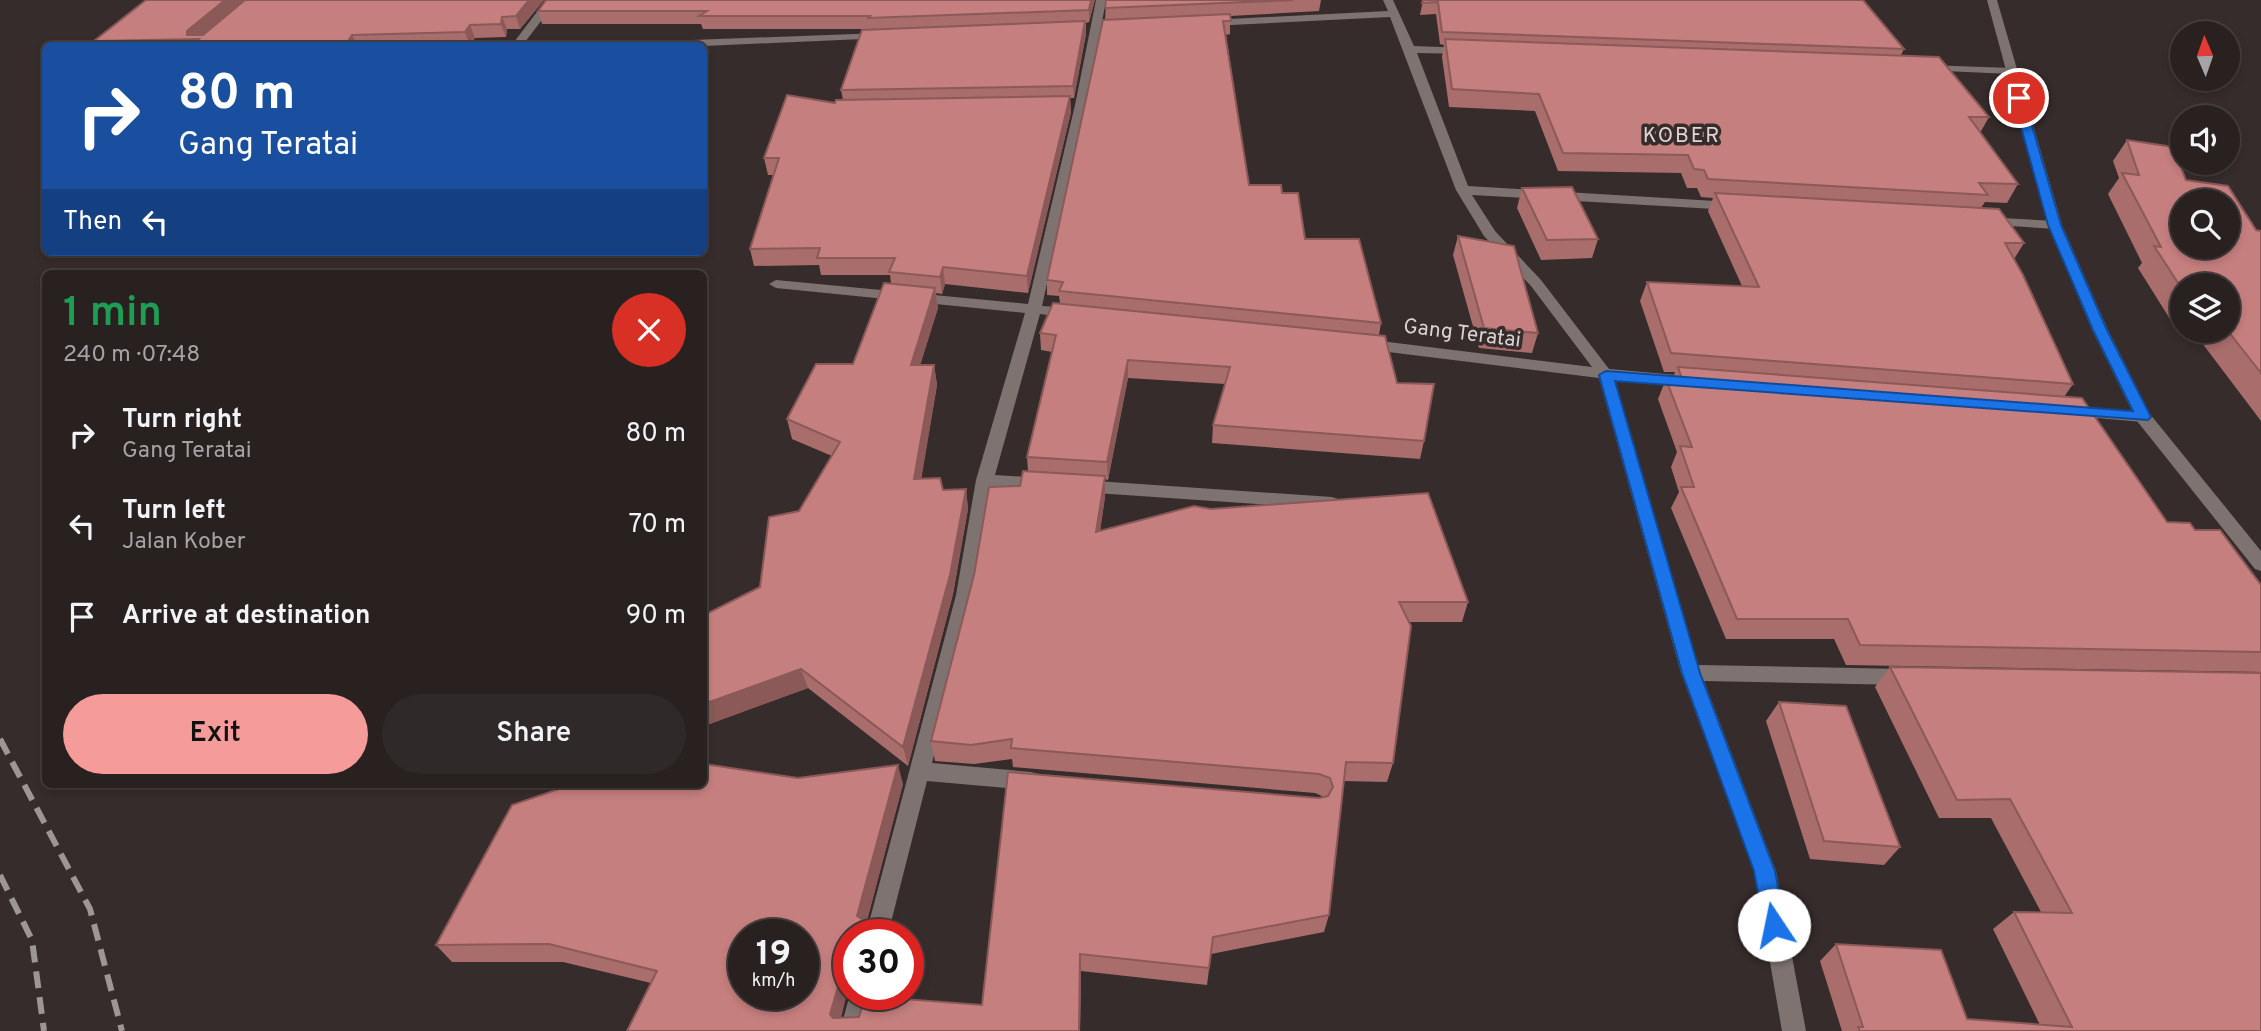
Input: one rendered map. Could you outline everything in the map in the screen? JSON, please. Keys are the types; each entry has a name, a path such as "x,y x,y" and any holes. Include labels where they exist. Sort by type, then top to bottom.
{"street":[{"path":"519,42 552,0"},
{"path":"881,919 965,595 985,480 1034,309 1074,105 1097,28 1101,0"},
{"path":"1388,0 1410,49 1463,190 1489,233 1536,283 1606,375 1691,673 1765,871 1794,1031"},
{"path":"1992,0 2055,225 2100,330 2143,417 2261,564"},
{"path":"1193,23 1395,14"},
{"path":"707,43 893,36"},
{"path":"1410,49 1480,51"},
{"path":"1913,67 2011,71"},
{"path":"1463,190 1740,206"},
{"path":"1975,220 2055,225"},
{"path":"776,284 1090,315"},
{"name":"Gang Teratai","path":"1353,343 1479,356 1606,375 1701,382"},
{"path":"2046,409 2143,417"},
{"path":"985,480 1353,505"},
{"path":"1691,673 1927,677"},
{"path":"919,772 1056,783"},
{"path":"852,1031 858,1010"}],"building":[{"path":"146,0 225,0 187,31 187,35 203,35 245,0 529,0 516,16 502,17 501,24 470,25 465,32 352,35 348,42 196,42 199,39 94,41"},
{"path":"546,0 1091,0 1089,10 868,18 870,16 699,16 707,11 538,11"},
{"path":"1106,0 1293,0 1105,8"},
{"path":"1423,0 1863,0 1904,49 1442,32 1438,2 1422,3"},
{"path":"1230,14 1231,21 1223,21 1249,185 1281,185 1282,193 1298,193 1305,239 1359,239 1381,323 1059,291 1063,282 1047,280 1103,20"},
{"path":"1085,21 1073,86 841,90 862,30"},
{"path":"1445,39 1939,57 1989,117 1969,117 2018,184 1979,183 1988,195 1708,179 1704,170 1694,169 1688,155 1563,153 1539,94 1452,89"},
{"path":"787,95 835,103 836,100 1070,96 1027,276 943,267 940,277 889,272 895,258 817,258 820,248 750,249 779,158 764,158"},
{"path":"2127,140 2170,147 2170,175 2184,175 2186,180 2228,186 2230,189 2170,189 2170,259 2240,259 2240,205 2256,230 2261,231 2261,373 2237,343 2240,343 2240,273 2172,273 2154,246 2161,247 2122,173 2139,175"},
{"path":"1572,187 1598,239 1547,240 1522,188"},
{"path":"1715,193 1999,209 2024,243 2005,243 2023,275 2073,384 1671,353 1647,282 1759,287"},
{"path":"1458,236 1514,246 1538,333 1484,328"},
{"path":"884,283 935,288 911,365 934,365 914,479 940,478 943,490 966,489 950,575 903,747 801,669 707,703 707,614 760,587 769,517 799,511 840,442 787,419 816,364 853,364"},
{"path":"1053,303 1385,336 1397,383 1434,384 1424,441 1213,425 1230,367 1128,360 1107,462 1027,457 1056,335 1040,333"},
{"path":"1678,367 2082,398 2167,522 2190,523 2195,530 2220,530 2261,585 2261,652 1860,645 1848,619 1737,619 1681,487 1694,487 1680,446 1692,447 1666,379 1682,379"},
{"path":"1023,471 1105,476 1096,532 1194,506 1211,509 1428,493 1468,602 1399,602 1411,626 1393,763 1346,762 1329,915 1213,937 1209,968 1080,954 1079,1031 627,1031 657,971 549,944 436,945 512,805 561,788 707,788 707,764 798,778 898,765 857,916 862,919 833,919 833,1004 830,1014 833,1018 859,1017 861,1010 924,1010 924,1001 982,1005 1008,772 1319,798 1328,796 1333,787 1330,778 1319,774 1011,748 1012,739 971,745 931,741 974,575 989,487 1020,486"},
{"path":"1890,667 2261,673 2261,1031 1860,1031 1858,1027 1863,1027 1836,944 1941,950 1967,1019 2072,1027 2014,912 2072,913 2010,799 1957,800"},
{"path":"1779,702 1846,706 1900,847 1824,841"}],"railway":[{"path":"0,739 90,909 122,1031"},
{"path":"0,875 32,940 44,1031"}],"district":[{"name":"KOBER","path":"1682,136"}],"route":[{"path":"1774,925 1765,871 1691,673 1606,375 2143,417 2100,330 2055,225 2019,98"}]}
